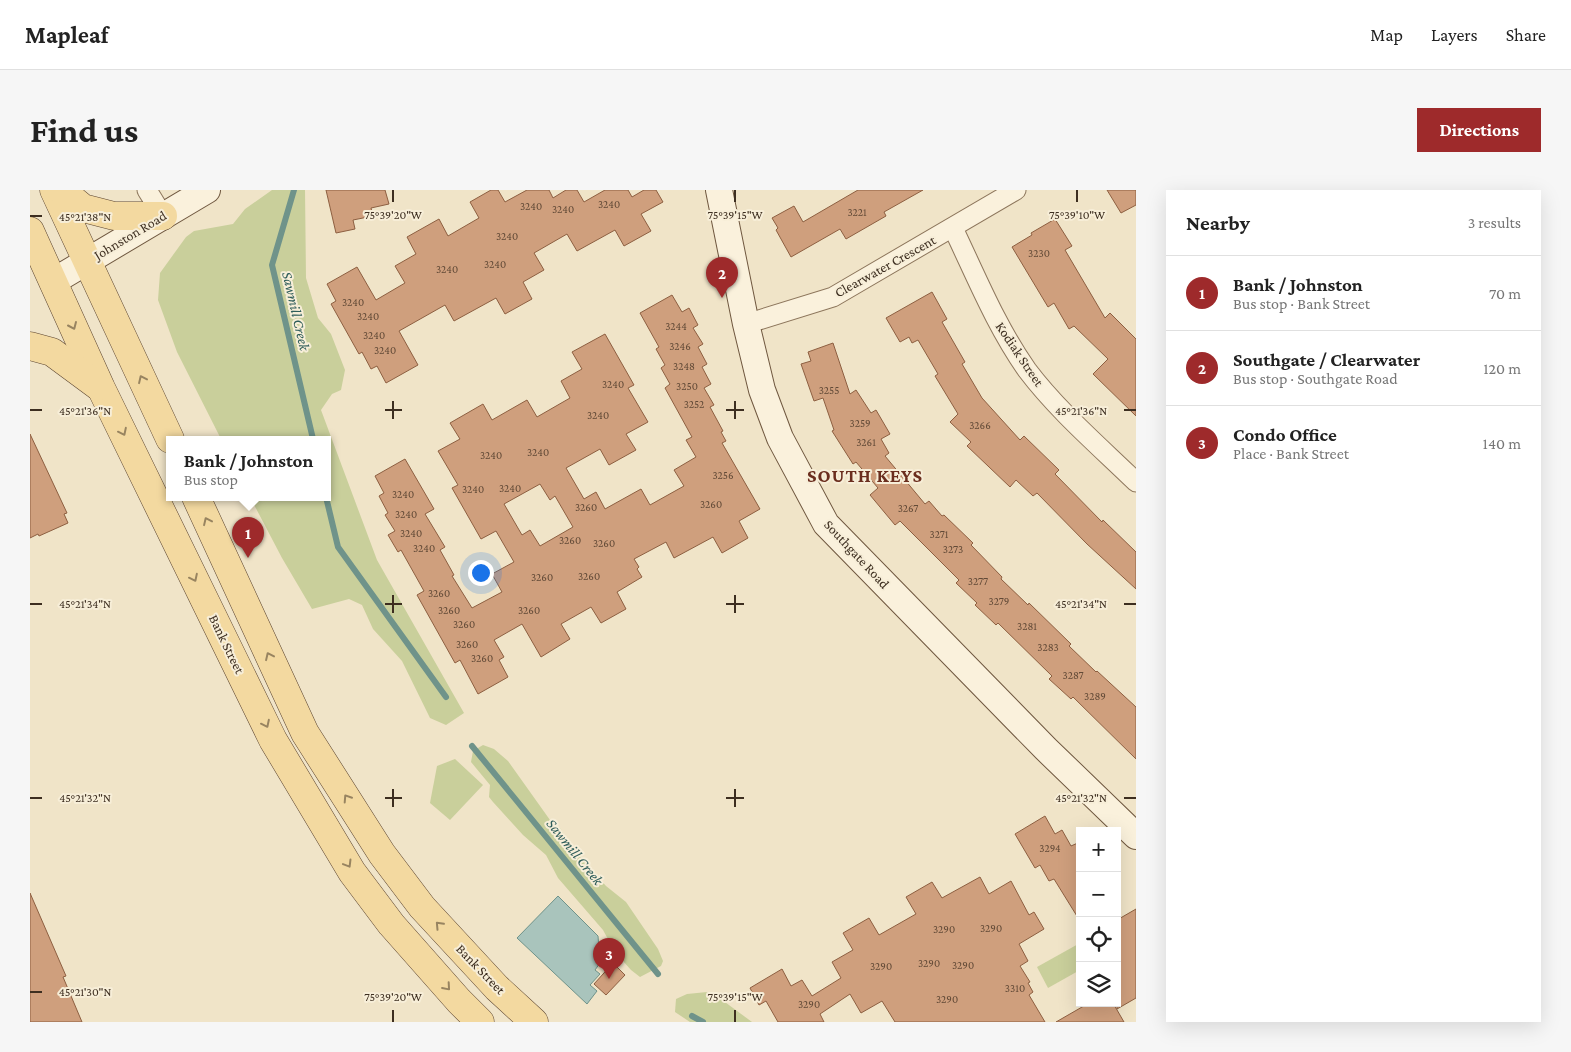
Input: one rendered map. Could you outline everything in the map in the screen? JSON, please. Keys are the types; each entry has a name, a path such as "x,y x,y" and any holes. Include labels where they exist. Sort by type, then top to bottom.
{"main road":[{"path":"54,190 169,436"},
{"path":"61,190 83,208 114,216 162,216"},
{"name":"Bank Street","path":"30,231 101,388 273,740 352,872 391,924 480,1022"},
{"path":"30,346 52,352 101,388"},
{"name":"Bank Street","path":"198,501 305,733 382,854 422,907 497,988 534,1022"}],"street":[{"path":"147,190 162,216"},
{"name":"Johnston Road","path":"54,281 207,190"},
{"name":"Southgate Road","path":"719,190 746,324 762,390 780,438 826,524 1046,750 1136,836"},
{"name":"Clearwater Crescent","path":"746,324 833,297 1016,190"},
{"name":"Kodiak Street","path":"953,228 999,325 1028,370 1055,402 1136,482"}],"green space":[{"path":"272,190 305,190 306,278 318,318 331,334 345,370 341,390 332,394 321,410 331,436 219,436 177,352 158,300 160,273 186,237 194,231 233,224 245,209"},
{"path":"331,437 377,560 464,713 446,725 430,718 402,661 373,629 362,605 349,599 312,609 252,501 331,501"},
{"path":"483,745 494,749 508,761 550,820 560,828 574,850 606,886 626,902 658,949 663,961 661,966 640,977 631,970 615,952 603,930 558,878 546,855 523,835 493,802 489,797 490,785 471,762 473,751"},
{"path":"455,759 483,785 450,820 430,803 437,766"},
{"path":"1076,945 1076,972 1048,988 1037,967"},
{"path":"707,992 714,994 752,1022 690,1022 675,1012 676,999 687,994"}],"water":[{"path":"558,896 598,936 599,949 594,955 600,963 595,970 600,974 590,985 597,991 587,1004 517,938"}],"building":[{"path":"326,190 385,190 389,204 371,208 373,216 353,220 355,229 336,233"},
{"path":"491,190 498,190 505,202 527,190 549,190 553,198 566,190 577,190 584,202 605,190 628,190 632,197 644,190 656,190 663,202 641,214 651,231 624,246 615,230 577,251 567,234 534,253 544,270 523,282 532,299 505,314 496,298 454,321 445,305 399,331 418,365 386,383 377,366 371,369 362,352 359,354 331,304 336,301 327,284 357,267 376,300 405,283 395,266 416,254 407,237 439,219 448,236 479,218 470,202"},
{"path":"858,190 923,190 884,212 886,216 846,239 840,229 791,257 776,230 778,228 772,218 794,206 803,222"},
{"path":"1107,190 1136,190 1136,205 1121,213"},
{"path":"1055,219 1072,246 1065,250 1105,318 1110,313 1136,339 1136,416 1093,374 1108,359 1074,326 1069,329 1054,303 1048,307 1012,247"},
{"path":"932,292 947,319 942,322 965,362 962,364 982,398 1020,440 1024,436 1059,470 1055,474 1102,522 1103,520 1136,552 1136,589 1087,544 1037,493 1033,496 1016,480 1010,487 967,446 971,442 950,422 958,414 935,376 938,374 918,340 912,343 909,337 900,342 886,318"},
{"path":"672,295 682,312 689,308 698,325 693,328 703,344 698,347 707,364 702,367 711,384 704,388 714,405 710,407 723,431 721,432 726,441 722,443 760,509 739,521 748,538 722,553 713,537 674,558 666,542 634,559 642,577 617,592 626,609 601,623 591,607 561,624 570,639 541,657 522,624 494,640 504,657 499,660 508,677 478,694 460,660 455,663 417,595 424,591 401,550 398,552 388,535 395,531 385,515 388,513 379,496 384,493 375,476 405,459 434,509 425,514 445,547 440,550 454,575 452,576 472,608 502,592 492,574 514,562 496,531 481,539 452,488 458,485 438,451 460,439 450,423 483,404 492,420 527,400 537,417 570,398 561,381 582,369 572,352 605,334 634,385 628,388 648,422 626,434 636,450 609,465 600,449 566,468 584,499 596,492 605,509 641,489 650,505 684,486 674,470 696,457 686,440 692,437 665,388 670,384 661,368 665,365 656,349 659,347 640,313","holes":["540,484 550,500 555,496 573,527 540,546 530,530 522,535 504,504"]},
{"path":"833,343 850,394 856,390 871,413 876,410 890,434 881,439 889,453 885,456 925,504 929,501 942,516 944,515 973,543 971,545 1002,577 1001,579 1071,644 1069,646 1096,672 1136,707 1136,759 1073,697 1071,699 1049,679 1052,676 998,623 996,625 975,605 977,603 956,583 959,580 900,521 895,525 870,495 878,488 856,462 853,464 832,431 834,430 823,398 814,401 801,364 811,361 808,352"},
{"path":"30,434 67,513 64,514 68,523 30,538"},
{"path":"1045,816 1055,834 1062,830 1071,846 1076,844 1076,915 1054,879 1049,881 1040,865 1035,868 1015,834"},
{"path":"980,877 989,894 1011,881 1029,915 1034,912 1044,929 1019,944 1028,961 1020,966 1030,982 1028,983 1033,992 1029,995 1045,1022 895,1022 882,1001 861,1013 850,994 820,1014 824,1022 778,1022 766,1001 759,1005 750,988 782,969 791,986 802,980 812,996 841,978 832,962 853,950 843,933 869,918 879,935 916,914 906,897 932,882 942,898"},
{"path":"30,893 66,976 63,977 82,1022 30,1022"},
{"path":"1136,909 1136,998 1121,1007 1121,962 1121,918"},
{"path":"613,963 625,975 606,995 594,984"},
{"path":"1082,1007 1115,1007 1124,1022 1056,1022"}],"waterway":[{"name":"Sawmill Creek","path":"294,190 272,265 312,436"},
{"name":"Sawmill Creek","path":"327,501 338,547 446,697"},
{"name":"Sawmill Creek","path":"472,746 658,974"},
{"name":"Sawmill Creek","path":"692,1016 703,1022"}],"place":[{"name":"Southgate / Clearwater","path":"722,298"},
{"name":"Bank / Johnston","path":"248,558"},
{"name":"Condo Office","path":"609,979"}],"district":[{"name":"SOUTH KEYS","path":"865,475"}]}
